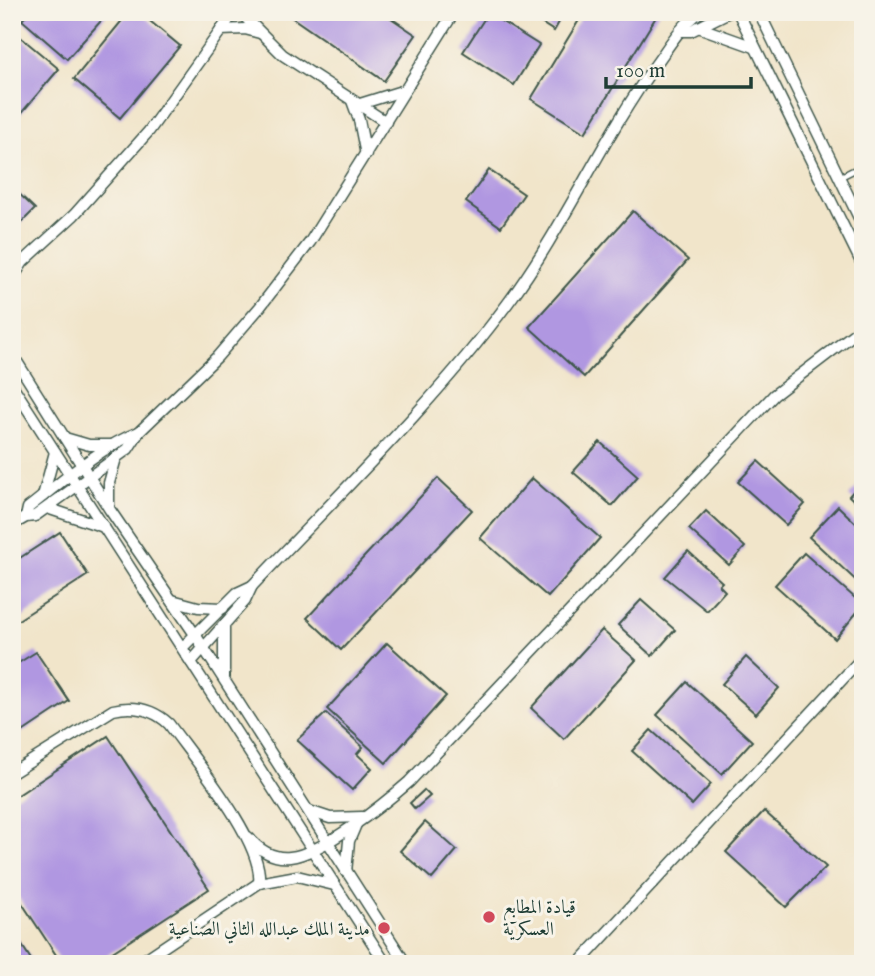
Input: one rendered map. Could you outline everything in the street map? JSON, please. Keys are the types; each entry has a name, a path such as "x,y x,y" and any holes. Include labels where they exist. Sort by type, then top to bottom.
{"street":[{"path":"12,279 18,263 74,215 149,131 234,12"},
{"path":"240,12 303,70 386,122"},
{"path":"12,525 26,517 35,516 116,458 139,432 208,367 260,307 310,242 454,12"},
{"path":"680,31 698,27 729,12"},
{"path":"738,12 863,266"},
{"path":"759,12 863,226"},
{"path":"769,12 774,44"},
{"path":"191,662 245,601 252,586 394,435 508,303 535,264 628,102 685,22 698,13"},
{"path":"698,27 735,37 754,47"},
{"path":"221,30 245,29 260,33"},
{"path":"356,101 405,90"},
{"path":"356,101 366,155"},
{"path":"12,773 113,710 145,709 170,724 248,838 263,852 282,858 293,857 312,849 361,820 410,782 774,395 858,332 863,315"},
{"path":"12,354 82,467 196,636 406,964"},
{"path":"12,385 384,963"},
{"path":"26,517 28,508 42,497 113,445 139,432"},
{"path":"65,438 89,445 113,445"},
{"path":"42,497 55,452"},
{"path":"110,510 109,483 116,458"},
{"path":"47,508 104,527"},
{"path":"183,648 237,593 252,586"},
{"path":"172,600 198,607 223,608"},
{"path":"224,626 225,683"},
{"path":"578,964 863,657"},
{"path":"309,811 330,818 361,820"},
{"path":"346,872 349,841 361,820"},
{"path":"248,838 258,864 259,883"},
{"path":"138,964 259,883 297,876 334,885"}],"lane":[{"path":"839,177 856,169 863,171"}],"building":[{"path":"29,12 109,12 67,59 22,20"},
{"path":"129,12 139,12 180,46 120,118 74,79"},
{"path":"284,12 382,12 416,35 384,81"},
{"path":"524,12 558,12 563,15 554,31"},
{"path":"584,12 659,12 585,133 531,99"},
{"path":"488,13 539,45 514,85 463,52"},
{"path":"12,30 59,69 12,124"},
{"path":"489,170 524,194 501,227 466,202"},
{"path":"12,187 35,209 12,232"},
{"path":"633,211 688,260 584,377 529,327"},
{"path":"600,442 638,476 612,506 573,472"},
{"path":"758,461 805,504 786,525 738,482"},
{"path":"438,478 472,510 341,650 307,618"},
{"path":"532,478 600,538 548,597 480,538"},
{"path":"863,480 863,509 849,496"},
{"path":"838,506 863,530 863,587 809,537"},
{"path":"706,511 745,547 729,565 689,529"},
{"path":"60,532 88,575 12,624 12,563"},
{"path":"688,551 722,582 719,585 725,591 707,611 665,577"},
{"path":"804,553 863,605 835,639 775,585"},
{"path":"641,600 675,630 652,656 618,625"},
{"path":"602,630 636,660 564,739 531,708"},
{"path":"387,643 446,696 386,763 327,709"},
{"path":"36,652 69,701 12,739 12,667"},
{"path":"746,657 779,688 756,714 722,684"},
{"path":"687,682 752,741 722,774 657,715"},
{"path":"326,713 363,747 357,754 372,768 352,790 297,740"},
{"path":"651,730 711,784 692,805 632,751"},
{"path":"108,736 209,889 94,964 62,964 12,888 12,799"},
{"path":"424,790 430,796 415,809 410,803"},
{"path":"764,811 826,867 786,907 726,852"},
{"path":"425,822 457,850 432,879 400,851"},
{"path":"12,930 34,964 12,964"}],"place":[{"name":"قيادة المطابع العسكرية","path":"489,917"},
{"name":"مدينة الملك عبدالله الثاني الصناعية","path":"384,928"}]}
